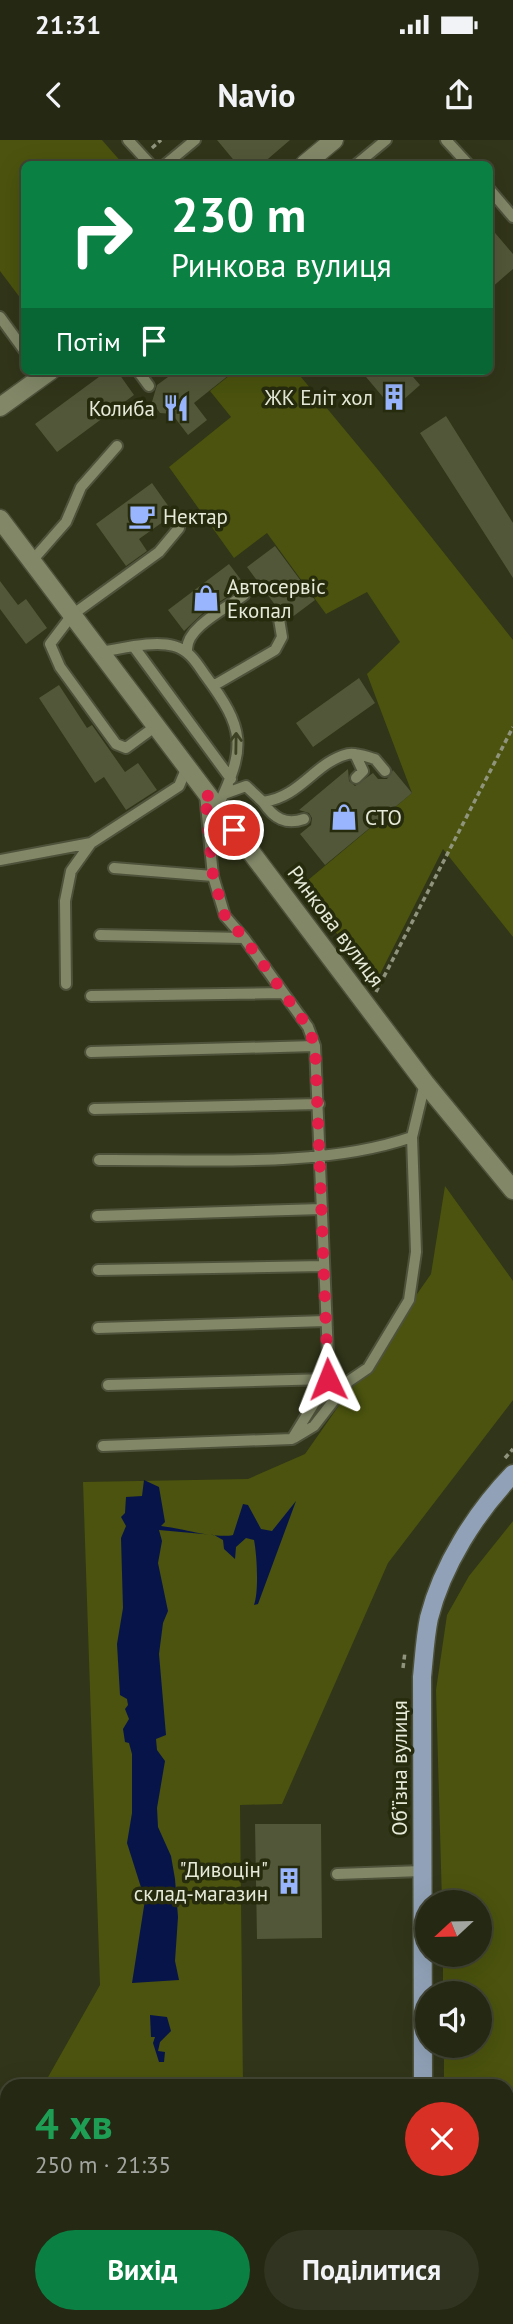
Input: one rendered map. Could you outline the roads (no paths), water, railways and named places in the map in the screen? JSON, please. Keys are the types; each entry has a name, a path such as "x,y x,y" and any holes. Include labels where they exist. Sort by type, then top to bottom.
{"main road":[{"path":"309,161 334,140"},
{"path":"0,407 41,375"},
{"name":"Ринкова вулиця","path":"0,519 205,792 220,801 425,1083 513,1190"},
{"name":"Обʼїзна вулиця","path":"423,2079 422,1677 429,1618 444,1573 465,1538 513,1474"}],"lane":[{"path":"128,140 146,161"},
{"path":"170,161 195,140"},
{"path":"361,161 386,140"},
{"path":"446,140 465,161"},
{"path":"493,194 513,217"},
{"path":"0,317 21,346"},
{"path":"141,375 149,386"},
{"path":"32,562 66,522 81,487 117,446"},
{"path":"156,726 126,748 116,744 60,667 50,644 72,615 159,552 179,528"},
{"path":"171,645 194,632 244,595"},
{"path":"213,686 275,650 282,637 279,619"},
{"path":"194,632 186,642 187,650 234,718 238,744 231,779 220,801"},
{"path":"99,652 171,645 187,650"},
{"path":"134,647 231,779"},
{"path":"263,802 291,794 329,764 349,754 375,759 385,771"},
{"path":"355,754 363,771 356,778"},
{"path":"66,984 67,891 71,871 91,843 178,786 187,767"},
{"path":"220,801 246,786 277,818 291,823 304,818"},
{"path":"205,792 213,876 225,916 308,1027 315,1046 328,1379 292,1439"},
{"path":"0,860 91,843"},
{"path":"114,868 213,876"},
{"path":"100,935 244,938"},
{"path":"91,996 284,993"},
{"path":"91,1052 315,1046"},
{"path":"103,1446 292,1439 314,1426 349,1381 368,1368 409,1300 416,1252 412,1137 425,1083"},
{"path":"94,1109 319,1104"},
{"path":"99,1160 320,1157 378,1149 412,1137"},
{"path":"97,1216 322,1209"},
{"path":"98,1270 324,1266"},
{"path":"97,1328 326,1321"},
{"path":"108,1385 328,1379"},
{"path":"337,1874 422,1871"}],"place":[{"name":"ЖК Еліт хол","path":"394,397"},
{"name":"Колиба","path":"176,408"},
{"name":"Нектар","path":"142,516"},
{"name":"Автосервіс Екопал","path":"206,598"},
{"name":"СТО","path":"344,817"},
{"name":"\"Дивоцін\" склад-магазин","path":"289,1881"}]}
